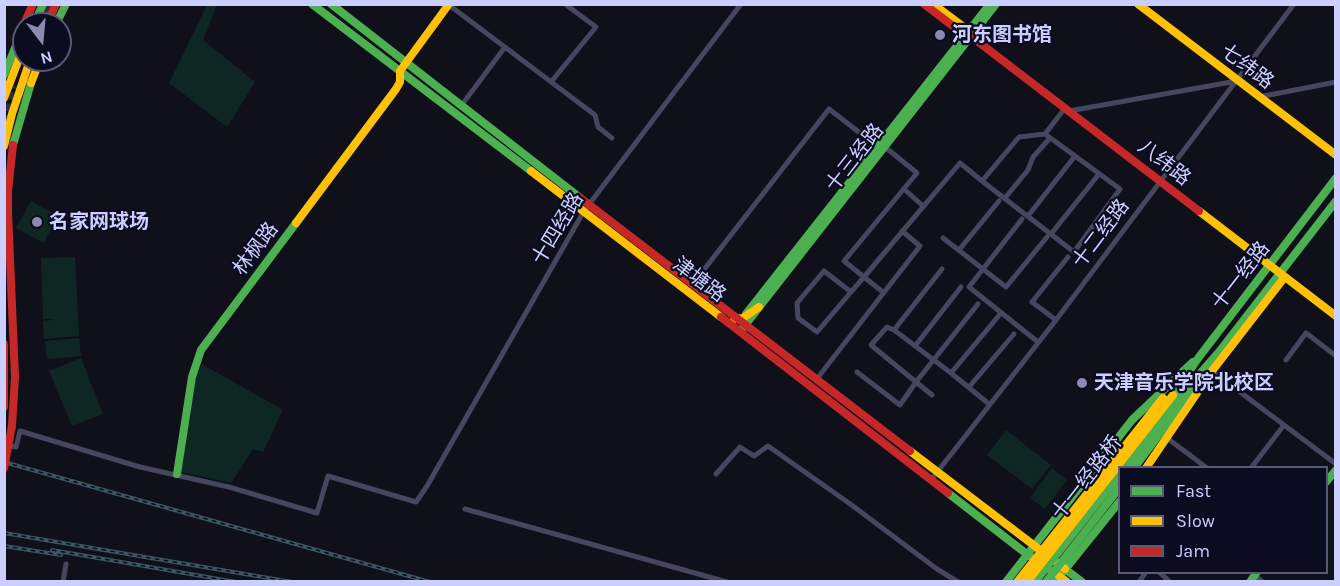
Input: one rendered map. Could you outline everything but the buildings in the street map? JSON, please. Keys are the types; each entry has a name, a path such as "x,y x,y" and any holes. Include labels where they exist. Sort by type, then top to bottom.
{"main road":[{"name":"津塘路","path":"312,4 460,106 586,208 692,285 722,313"},
{"name":"津塘路","path":"331,4 403,67 722,313 938,471 1035,547 1062,577"},
{"name":"八纬路","path":"924,4 970,34"},
{"name":"八纬路","path":"933,4 982,45 1335,316"},
{"path":"970,34 990,4"},
{"name":"十三经路","path":"740,324 996,4"},
{"name":"七纬路","path":"1138,4 1335,156"},
{"name":"林枫路","path":"177,474 192,377 201,350 396,88 400,82 403,67 449,5"},
{"name":"十三经路","path":"882,147 962,50 970,34"},
{"path":"962,50 971,44 982,45"},
{"path":"4,65 12,50"},
{"path":"4,75 12,56"},
{"path":"4,98 14,72"},
{"path":"4,468 12,426 15,377 8,212 9,146 12,114 26,72"},
{"path":"9,146 35,72"},
{"name":"十一经路","path":"1175,397 1199,357 1335,178"},
{"name":"十一经路","path":"1175,397 1219,352 1282,276 1335,201"},
{"path":"1147,466 1212,371 1282,276"},
{"path":"722,313 740,312 757,305"},
{"name":"津塘路","path":"740,324 931,480 1028,555 1062,577 1082,582"},
{"path":"4,344 4,407"},
{"path":"1136,466 1219,352"},
{"path":"1006,582 1132,420 1199,357"},
{"name":"十一经路桥","path":"1017,582 1163,398 1199,357"},
{"name":"十一经路桥","path":"1126,466 1175,397"},
{"name":"十一经路桥","path":"1120,466 1175,397"},
{"name":"十一经路桥","path":"1027,582 1118,468"},
{"name":"十一经路桥","path":"1035,582 1118,475"},
{"path":"1046,582 1118,488"},
{"path":"1062,577 1118,502"}],"street":[{"path":"551,82 597,27 565,4"},
{"name":"十四经路","path":"177,474 317,513 328,476 416,502 586,208 741,4"},
{"name":"十二经路","path":"931,480 1056,320 1294,4"},
{"path":"449,5 595,115 598,127 612,138"},
{"path":"460,106 505,47"},
{"path":"959,250 1028,170 1033,157 1067,109 1238,81"},
{"path":"1259,97 1335,82"},
{"path":"692,285 829,109 917,172 844,261 884,293"},
{"path":"851,292 824,271 797,303 798,318 817,332 864,277 923,206 960,163 1002,200 1074,252 1120,189 1047,136 1019,137 982,181"},
{"path":"1038,342 969,287 1075,156"},
{"path":"943,238 1006,287 1099,174"},
{"path":"904,189 923,206"},
{"path":"816,380 921,246 902,231"},
{"path":"1056,320 1032,302 1068,257"},
{"path":"894,330 942,269"},
{"path":"915,346 961,287"},
{"path":"857,372 900,405 978,304"},
{"path":"951,373 1001,313"},
{"path":"932,395 871,345 887,327 990,404"},
{"path":"1286,360 1306,333 1335,356"},
{"path":"969,387 1014,334"},
{"path":"1212,371 1335,464"},
{"path":"1253,466 1284,425"},
{"path":"4,444 16,447 20,431 140,467 177,474"},
{"path":"1167,438 1204,466"},
{"path":"716,474 740,447 754,456 768,447 783,455 816,482 958,582"},
{"path":"465,509 727,582"},
{"path":"63,582 66,564"},
{"path":"1254,576 1263,582"}],"green space":[{"path":"207,5 217,5 203,40 255,82 227,127 169,83"},
{"name":"名家网球场","path":"31,201 58,216 44,243 16,228"},
{"path":"75,257 79,336 44,339 43,321 55,319 43,319 41,258"},
{"path":"79,338 81,356 47,359 45,341"},
{"path":"81,358 103,414 72,426 49,371"},
{"path":"202,364 283,410 263,452 253,449 231,483 181,472 195,380"},
{"path":"1006,430 1051,465 1032,489 987,455"},
{"path":"1052,468 1067,480 1045,509 1030,498"}],"tunnel":[{"path":"47,12 50,4"},
{"path":"4,123 17,87"}],"railway":[{"path":"4,462 430,582"},
{"path":"4,533 292,582"},
{"path":"4,546 61,555"},
{"path":"52,550 236,582"}],"traffic: fast":[{"path":"39,12 43,4"},
{"path":"62,12 66,4"},
{"path":"312,4 531,171"},
{"path":"331,4 579,197"},
{"path":"746,314 990,4"},
{"path":"742,329 996,4"},
{"path":"4,75 12,55"},
{"path":"13,145 31,83"},
{"path":"1173,395 1199,357 1336,178"},
{"path":"1127,466 1178,399 1219,352 1336,201"},
{"path":"177,474 192,377 201,350 296,223"},
{"path":"1006,582 1132,420 1193,362"},
{"path":"1135,466 1193,389"},
{"path":"1328,480 1336,470"},
{"path":"1035,582 1118,477"},
{"path":"1046,582 1118,490"},
{"path":"948,493 1059,576"},
{"path":"1055,582 1118,503"},
{"path":"1065,569 1082,582"},
{"path":"1250,582 1256,574"}],"traffic: slow":[{"path":"296,223 396,89 400,82 400,71 449,4"},
{"path":"933,4 969,31 971,36"},
{"path":"1138,4 1336,155"},
{"path":"4,98 14,72"},
{"path":"4,146 26,72"},
{"path":"31,83 35,72"},
{"path":"531,171 721,317"},
{"path":"1199,211 1336,316"},
{"path":"1147,466 1212,371 1284,278"},
{"path":"734,319 743,318 759,307"},
{"path":"1027,582 1173,395"},
{"path":"1017,582 1163,398"},
{"path":"910,451 1065,569"},
{"path":"1059,576 1067,582"}],"traffic: jam":[{"path":"29,12 33,4"},
{"path":"52,12 56,4"},
{"path":"924,4 966,36 972,37 1199,211"},
{"path":"4,468 12,426 15,377 8,212 13,145"},
{"path":"579,197 910,451"},
{"path":"721,317 948,493"},
{"path":"4,344 4,407"}],"place":[{"name":"河东图书馆","path":"940,35"},
{"name":"名家网球场","path":"37,222"},
{"name":"天津音乐学院北校区","path":"1082,383"}]}
